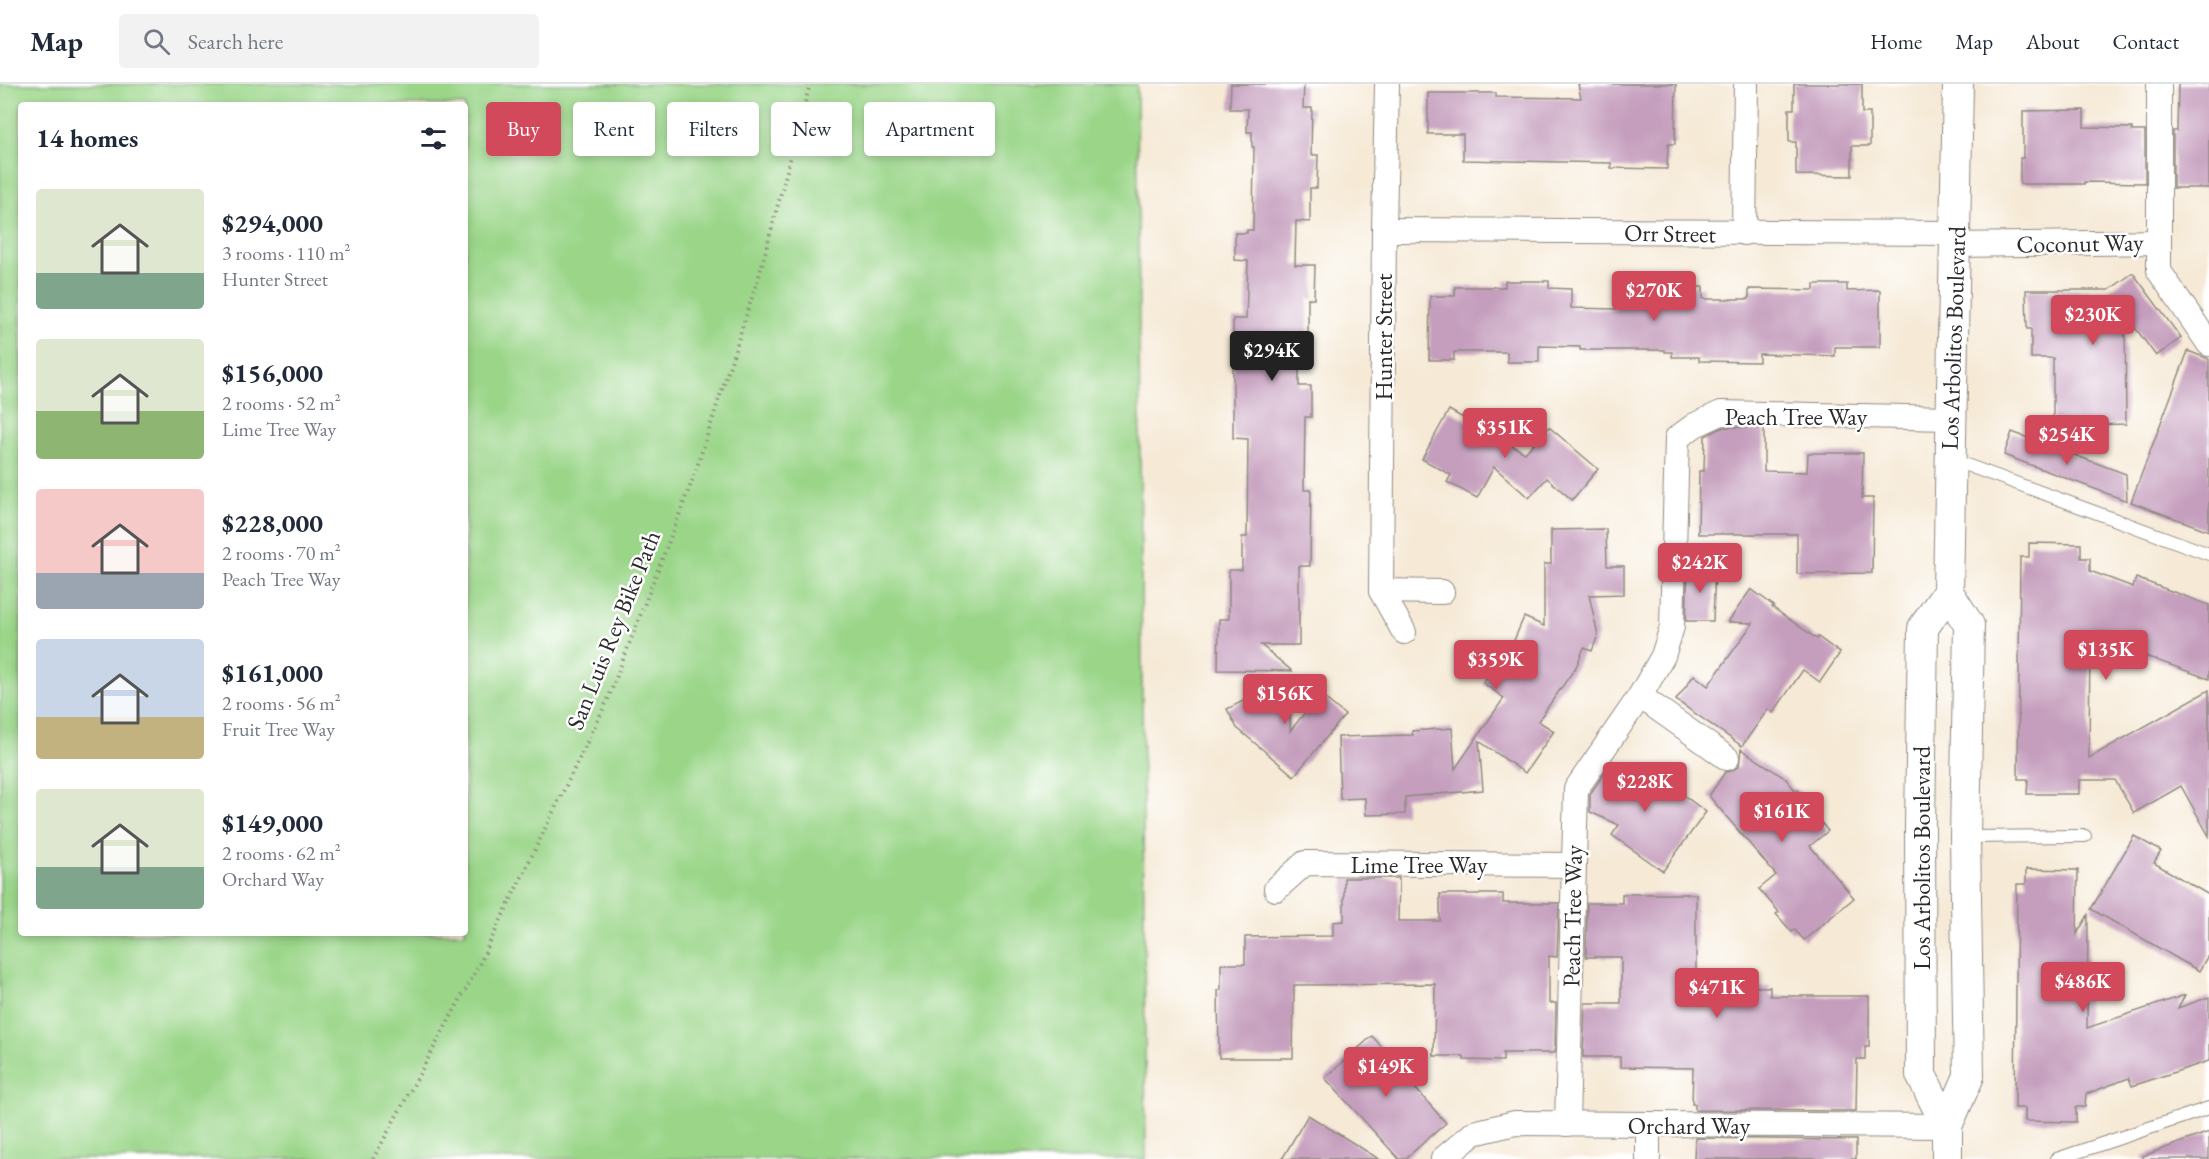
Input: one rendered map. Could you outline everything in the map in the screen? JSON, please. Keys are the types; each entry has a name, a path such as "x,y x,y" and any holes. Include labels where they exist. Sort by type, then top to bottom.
{"street":[{"name":"Hunter Street","path":"1387,84 1381,591 1404,632"},
{"path":"1744,233 1746,84"},
{"name":"Los Arbolitos Boulevard","path":"1947,1159 1947,1126 1970,1076 1965,837 1970,626 1948,592 1958,84"},
{"path":"2159,84 2159,242"},
{"name":"Orr Street","path":"1384,230 1744,233 1956,239"},
{"name":"Coconut Way","path":"1956,239 2159,242 2159,271 2209,344"},
{"name":"Peach Tree Way","path":"1567,1124 1576,789 1640,696 1663,656 1671,627 1677,438 1695,425 1721,413 1950,418"},
{"path":"1381,591 1442,592"},
{"name":"Los Arbolitos Boulevard","path":"1947,1126 1922,1075 1920,826 1923,628 1948,592"},
{"path":"1640,696 1727,758"},
{"name":"Lime Tree Way","path":"1276,889 1305,863 1573,865"},
{"name":"Orchard Way","path":"1443,1159 1474,1133 1515,1123 1947,1126"},
{"path":"1648,1124 1648,1159"}],"lane":[{"path":"1949,458 2209,554"},
{"path":"1965,837 2085,836"},
{"path":"2057,1159 2209,1108"}],"path":[{"name":"San Luis Rey Bike Path","path":"373,1159 478,967 608,699 694,476 759,276 810,84"}],"green space":[{"path":"0,84 1137,84 1146,1159 0,1159"}],"building":[{"path":"1231,84 1304,84 1303,108 1312,108 1311,155 1318,155 1317,188 1310,188 1310,222 1296,221 1295,265 1315,265 1314,299 1308,298 1308,344 1299,344 1299,386 1311,386 1311,417 1305,417 1304,490 1311,490 1310,566 1299,566 1299,645 1261,645 1292,671 1218,670 1219,619 1229,619 1229,570 1242,570 1242,537 1247,537 1248,439 1233,438 1233,319 1246,319 1248,261 1235,260 1235,233 1247,233 1247,230 1253,230 1254,147 1252,147 1252,132 1247,132 1248,109 1230,109"},
{"path":"1578,84 1676,84 1675,144 1668,144 1667,169 1611,168 1611,163 1463,160 1463,134 1428,134 1428,93 1496,93 1496,97 1581,98"},
{"path":"1794,84 1862,84 1862,113 1870,113 1870,146 1852,146 1852,176 1796,175 1796,142 1789,142 1789,109 1794,109"},
{"path":"2178,84 2209,84 2209,188 2173,188 2173,131 2177,131"},
{"path":"2084,110 2084,127 2132,128 2132,131 2145,131 2145,183 2020,184 2020,158 2023,158 2023,111"},
{"path":"2133,273 2181,338 2156,356 2125,314 2126,424 2053,426 2053,358 2031,358 2031,329 2027,329 2026,290 2109,290"},
{"path":"1505,281 1549,281 1549,288 1571,289 1571,308 1616,309 1616,283 1648,283 1648,287 1703,287 1703,299 1749,299 1749,289 1814,290 1814,284 1847,284 1847,291 1880,290 1880,347 1835,347 1835,356 1759,354 1759,362 1699,361 1699,357 1672,357 1672,352 1665,352 1665,350 1580,350 1580,347 1539,346 1539,362 1507,362 1507,352 1454,352 1454,360 1429,360 1430,296 1455,296 1455,287 1505,287"},
{"path":"2188,351 2209,359 2209,531 2131,502"},
{"path":"1449,410 1525,453 1549,427 1598,469 1572,500 1547,478 1529,498 1494,467 1477,498 1447,482 1451,475 1422,459"},
{"path":"1724,427 1764,428 1764,471 1807,472 1808,453 1863,453 1862,498 1873,498 1872,573 1797,574 1797,534 1698,534 1699,471 1704,471 1705,436"},
{"path":"2012,432 2126,474 2127,501 2004,455"},
{"path":"1606,529 1607,566 1624,566 1624,594 1589,595 1598,635 1592,651 1584,648 1576,667 1538,721 1554,731 1525,773 1479,741 1483,790 1405,797 1405,814 1366,815 1365,798 1340,799 1338,737 1413,735 1412,731 1452,728 1455,769 1504,698 1483,683 1502,656 1506,659 1524,617 1544,626 1544,564 1551,564 1551,530"},
{"path":"2029,543 2081,544 2081,558 2090,558 2090,571 2133,587 2136,578 2209,605 2209,679 2090,636 2089,758 2209,690 2209,836 2181,786 2134,813 2115,780 2079,780 2079,794 2027,794 2028,779 2018,779 2020,557 2029,557"},
{"path":"1688,566 1715,567 1713,621 1686,621"},
{"path":"1751,589 1774,606 1772,607 1840,653 1820,682 1803,670 1773,713 1768,709 1742,746 1676,700 1694,675 1708,686 1753,623 1728,622"},
{"path":"1291,677 1290,731 1320,694 1345,715 1294,776 1237,728 1227,709"},
{"path":"1741,749 1786,779 1812,807 1810,809 1828,831 1810,846 1854,898 1804,940 1795,930 1792,932 1776,914 1779,912 1759,889 1776,875 1709,796 1725,772 1732,771 1739,766"},
{"path":"1612,762 1635,772 1649,782 1655,774 1706,812 1663,871 1612,835 1619,825 1590,812 1590,794"},
{"path":"2134,836 2161,851 2154,863 2209,895 2209,954 2199,971 2091,909"},
{"path":"2026,869 2078,870 2077,934 2088,915 2087,1028 2185,995 2178,1008 2209,997 2209,1061 2132,1086 2129,1078 2086,1094 2085,1107 2076,1107 2076,1122 2025,1121 2025,1108 2015,1108 2017,884 2026,884"},
{"path":"1344,878 1399,878 1398,921 1440,921 1440,894 1503,894 1503,903 1559,903 1557,957 1549,956 1549,1003 1556,1003 1555,1053 1503,1053 1503,1061 1464,1060 1464,1056 1434,1056 1435,984 1294,985 1293,1058 1219,1058 1218,990 1221,990 1221,964 1245,964 1245,937 1333,936 1333,922 1344,921"},
{"path":"1622,894 1696,894 1696,986 1770,987 1770,996 1869,996 1869,1047 1865,1047 1865,1059 1857,1059 1856,1111 1695,1110 1695,1104 1692,1104 1693,1068 1620,1067 1620,1057 1583,1057 1585,1003 1621,1003 1621,957 1586,957 1587,903 1622,903"},
{"path":"1372,1036 1390,1056 1393,1054 1420,1084 1415,1088 1446,1123 1405,1159 1399,1159 1325,1078"},
{"path":"1308,1115 1379,1159 1282,1159"},
{"path":"2209,1132 2209,1159 2143,1159 2143,1156"},
{"path":"1695,1138 1856,1140 1856,1159 1694,1159"}]}
